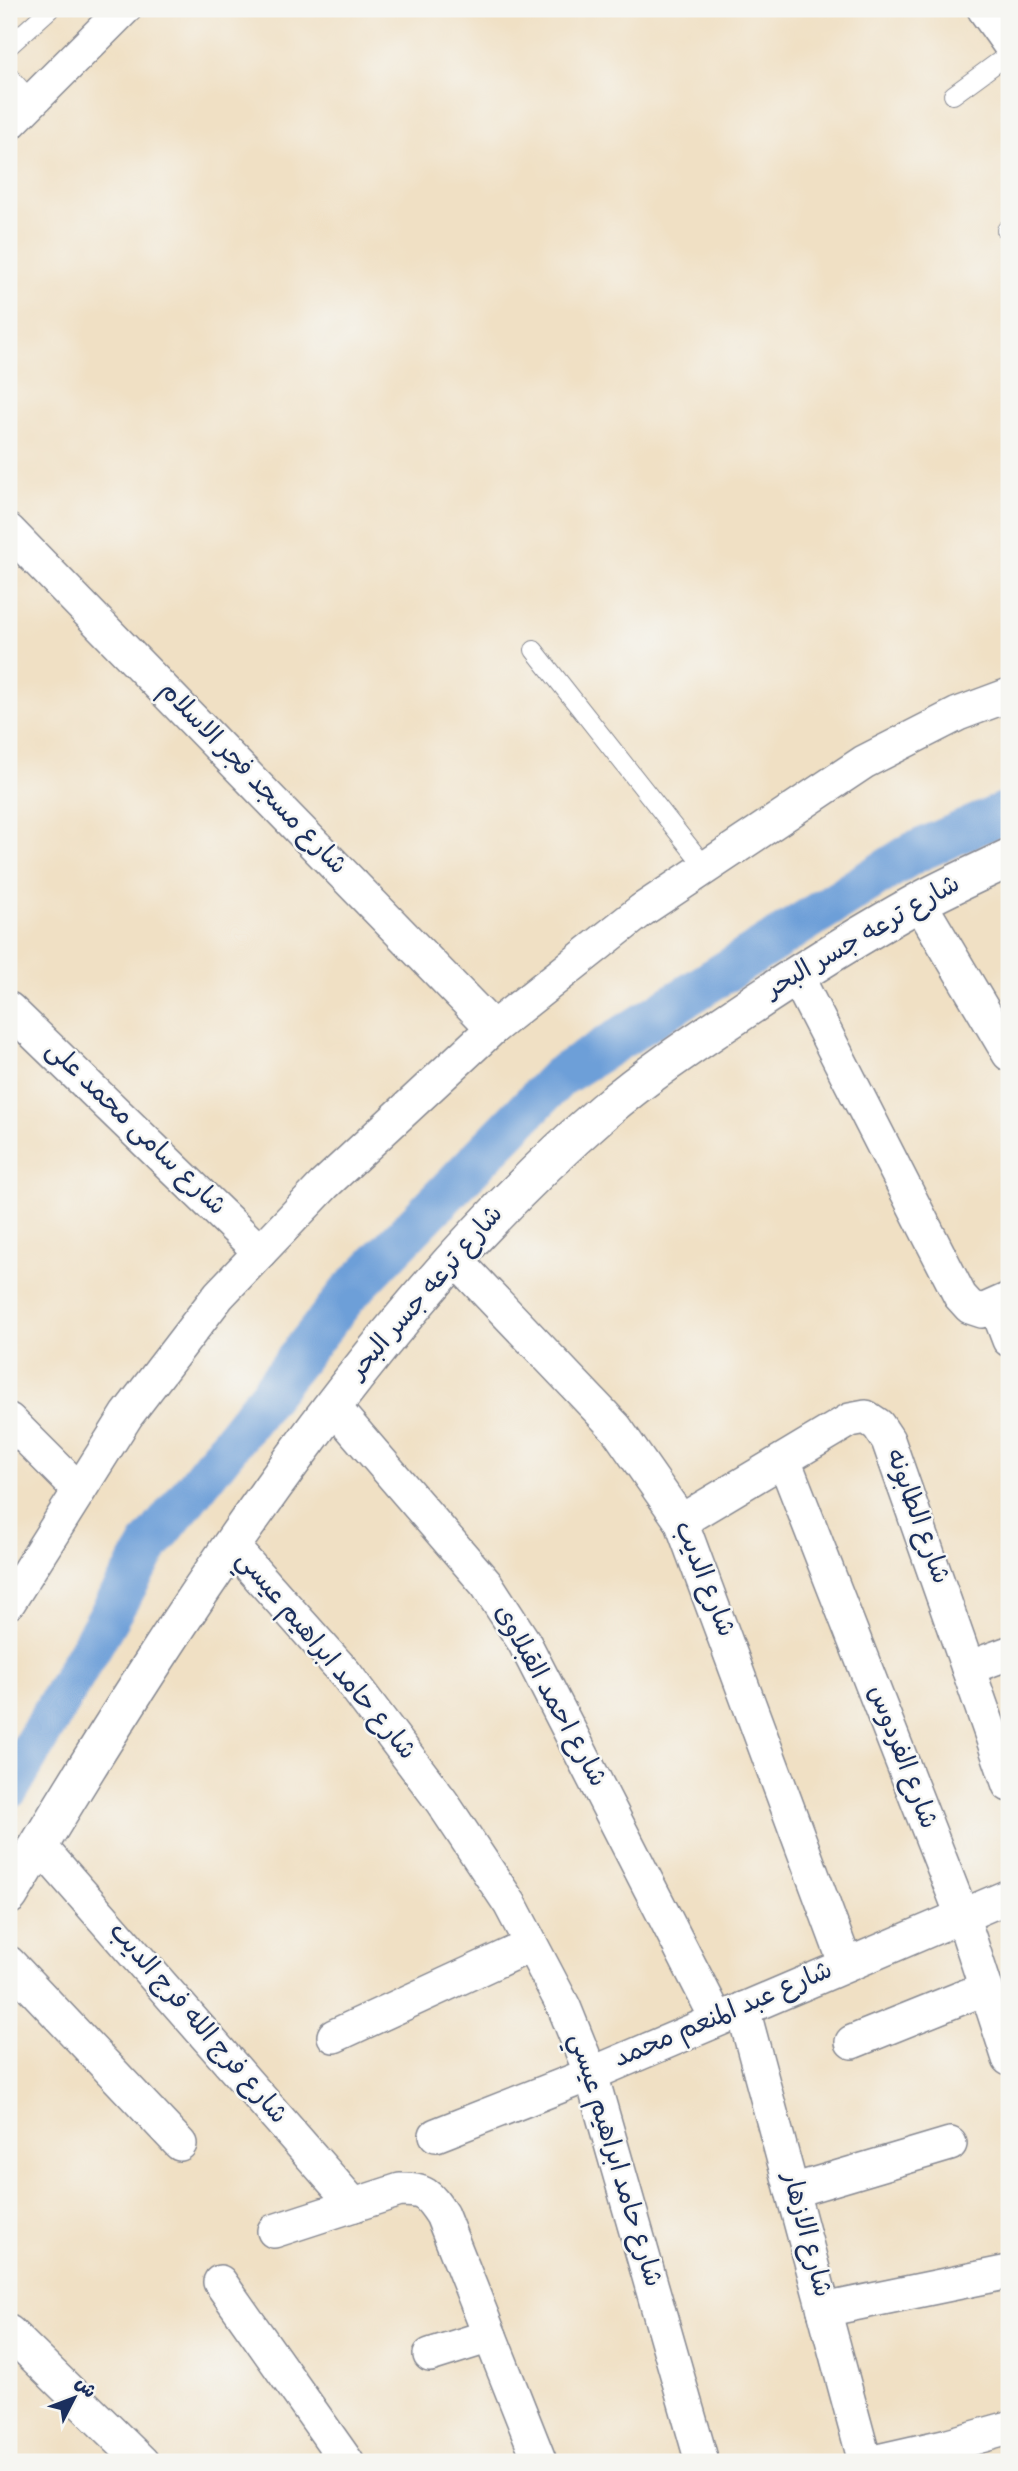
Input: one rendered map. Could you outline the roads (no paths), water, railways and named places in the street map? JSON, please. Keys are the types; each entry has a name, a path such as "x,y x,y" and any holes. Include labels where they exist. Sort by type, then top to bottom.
{"street":[{"path":"984,9 1008,41"},
{"path":"20,113 114,12"},
{"name":"شارع مسجد فجر الاسلام","path":"9,531 493,1028"},
{"path":"9,1602 135,1404 219,1295 324,1185 493,1028 642,910 864,762 958,714 1009,695"},
{"name":"شارع ترعه جسر البحر","path":"9,1895 89,1762 230,1544 332,1405 391,1331 454,1258 539,1169 606,1109 680,1053 796,975 919,902 1009,858"},
{"path":"919,902 1009,1054"},
{"path":"796,975 960,1296 971,1307 996,1305 1009,1340"},
{"name":"شارع سامى محمد على","path":"9,1009 260,1252"},
{"name":"شارع الديب","path":"454,1258 616,1428 681,1521 846,1965"},
{"name":"شارع احمد القبلاوى","path":"332,1405 487,1585 523,1642 730,2014"},
{"name":"شارع الطابونه","path":"681,1521 850,1420 866,1417 878,1425 888,1440 1009,1785"},
{"path":"9,1420 79,1490"},
{"name":"شارع الفردوس","path":"784,1460 961,1915 1009,2059"},
{"name":"شارع حامد ابراهيم عيسي","path":"230,1544 345,1673 442,1802 510,1904 564,2007 591,2074 702,2462"},
{"path":"968,1668 1009,1653"},
{"name":"شارع فرج الله فرج الديب","path":"39,1845 354,2205"},
{"name":"شارع عبد المنعم محمد","path":"436,2135 591,2074 1009,1896"},
{"path":"334,2036 531,1945"},
{"path":"9,1963 180,2144"},
{"path":"852,2042 986,1988"},
{"name":"شارع الازهار","path":"730,2014 792,2190 865,2462"},
{"path":"792,2190 950,2144"},
{"path":"274,2231 400,2190 418,2190 432,2200 442,2215 540,2462"},
{"path":"824,2310 1009,2272"},
{"path":"220,2282 347,2462"},
{"path":"9,2332 142,2462"},
{"path":"430,2355 490,2336"},
{"path":"873,2462 953,2454 1009,2428"}],"lane":[{"path":"9,46 50,9"},
{"path":"953,95 1008,41"},
{"path":"9,76 20,113"},
{"path":"534,650 706,868"}],"waterway":[{"path":"9,1788 150,1545 349,1293 559,1077 913,853 1009,811"}]}
